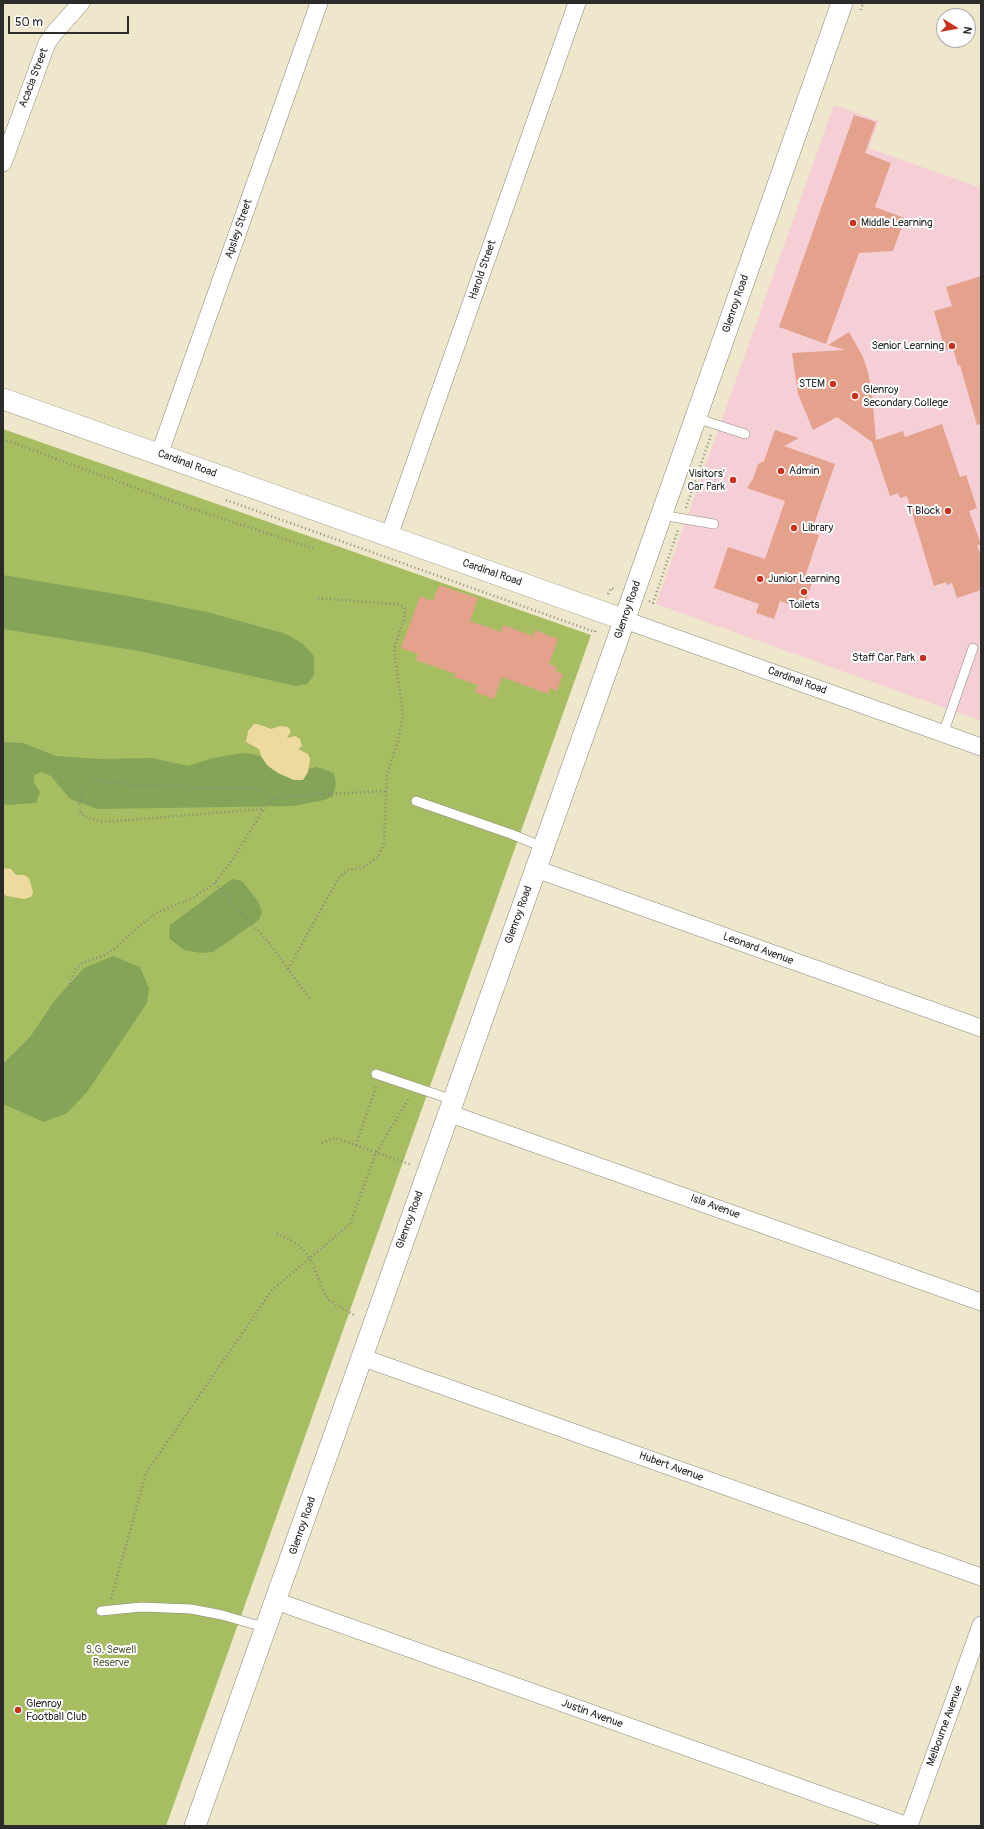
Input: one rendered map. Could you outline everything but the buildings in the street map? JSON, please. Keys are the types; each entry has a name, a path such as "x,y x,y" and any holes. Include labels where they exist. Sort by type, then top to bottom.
{"street":[{"name":"Acacia Street","path":"3,163 47,43 54,32 81,3"},
{"name":"Apsley Street","path":"160,455 319,3"},
{"name":"Harold Street","path":"388,536 577,3"},
{"name":"Glenroy Road","path":"195,1826 267,1628 450,1106 625,620 661,515 705,421 842,3"},
{"name":"Cardinal Road","path":"3,399 981,747"},
{"name":"Leonard Avenue","path":"536,869 981,1028"},
{"name":"Isla Avenue","path":"450,1106 981,1302"},
{"name":"Hubert Avenue","path":"362,1357 981,1577"},
{"name":"Justin Avenue","path":"276,1601 909,1826"},
{"name":"Melbourne Avenue","path":"909,1826 981,1625"}],"lane":[{"path":"705,421 745,434"},
{"path":"661,515 714,524"},
{"path":"944,734 972,648"},
{"path":"416,801 512,834 543,847"},
{"path":"378,1075 416,1087 450,1106"},
{"path":"105,1611 141,1607 191,1609 222,1615 267,1628"}],"path":[{"path":"858,18 863,3"},
{"path":"222,498 595,632 611,588 653,603 682,519 705,421"},
{"path":"3,439 187,507 315,549"},
{"path":"288,969 338,879 348,870 364,867 378,857 384,844 385,792 387,774 398,741 403,716 394,649 404,619 404,608 400,605 394,604 316,598"},
{"path":"263,809 103,822 80,814 79,804 82,792 88,782 98,780 133,785 256,789 273,799 307,795 385,792"},
{"path":"70,988 70,981 75,970 82,963 103,956 114,949 156,913 193,898 215,883 235,856 263,809 273,799"},
{"path":"215,883 270,944 310,999"},
{"path":"356,1145 378,1075"},
{"path":"105,1611 146,1473 272,1290 350,1224 376,1153 416,1087"},
{"path":"322,1144 335,1138 428,1171"},
{"path":"277,1232 299,1245 310,1258 329,1300 354,1315"}],"shaded area":[{"name":"Glenroy Secondary College","path":"834,105 879,121 869,148 981,188 981,721 656,604"}],"green space":[{"name":"S.G. Sewell Reserve","path":"3,429 591,635 166,1826 3,1826"},
{"path":"3,575 133,597 211,613 286,634 303,644 314,656 314,675 307,684 296,686 139,651 3,629"},
{"path":"4,742 23,743 56,756 99,759 152,758 188,766 213,758 244,753 261,756 267,765 273,770 294,780 308,772 308,769 316,767 324,769 334,773 336,784 333,796 324,800 294,806 97,809 70,799 51,776 41,772 34,775 34,783 40,792 36,803 8,805 3,804"},
{"path":"232,879 242,881 258,901 262,912 259,920 213,952 201,953 184,950 169,938 170,925"},
{"path":"113,956 140,967 149,988 147,1003 87,1092 67,1113 44,1122 3,1104 3,1064 30,1037 55,1000 84,968"}],"sand":[{"path":"254,724 271,729 280,726 288,727 291,731 287,738 295,736 300,739 302,746 298,749 308,754 310,759 308,772 303,780 294,780 278,773 267,765 261,756 259,749 246,742 248,731"},
{"path":"3,868 11,869 16,875 24,875 29,878 33,892 31,897 24,899 3,894"}],"place":[{"name":"Middle Learning","path":"853,223"},
{"name":"Senior Learning","path":"952,346"},
{"name":"STEM","path":"833,384"},
{"name":"Glenroy Secondary College","path":"855,396"},
{"name":"Admin","path":"781,471"},
{"name":"Visitors' Car Park","path":"733,480"},
{"name":"T Block","path":"948,511"},
{"name":"Library","path":"794,528"},
{"name":"Junior Learning","path":"760,579"},
{"name":"Toilets","path":"804,592"},
{"name":"Staff Car Park","path":"923,658"},
{"name":"Glenroy Football Club","path":"18,1710"}]}
